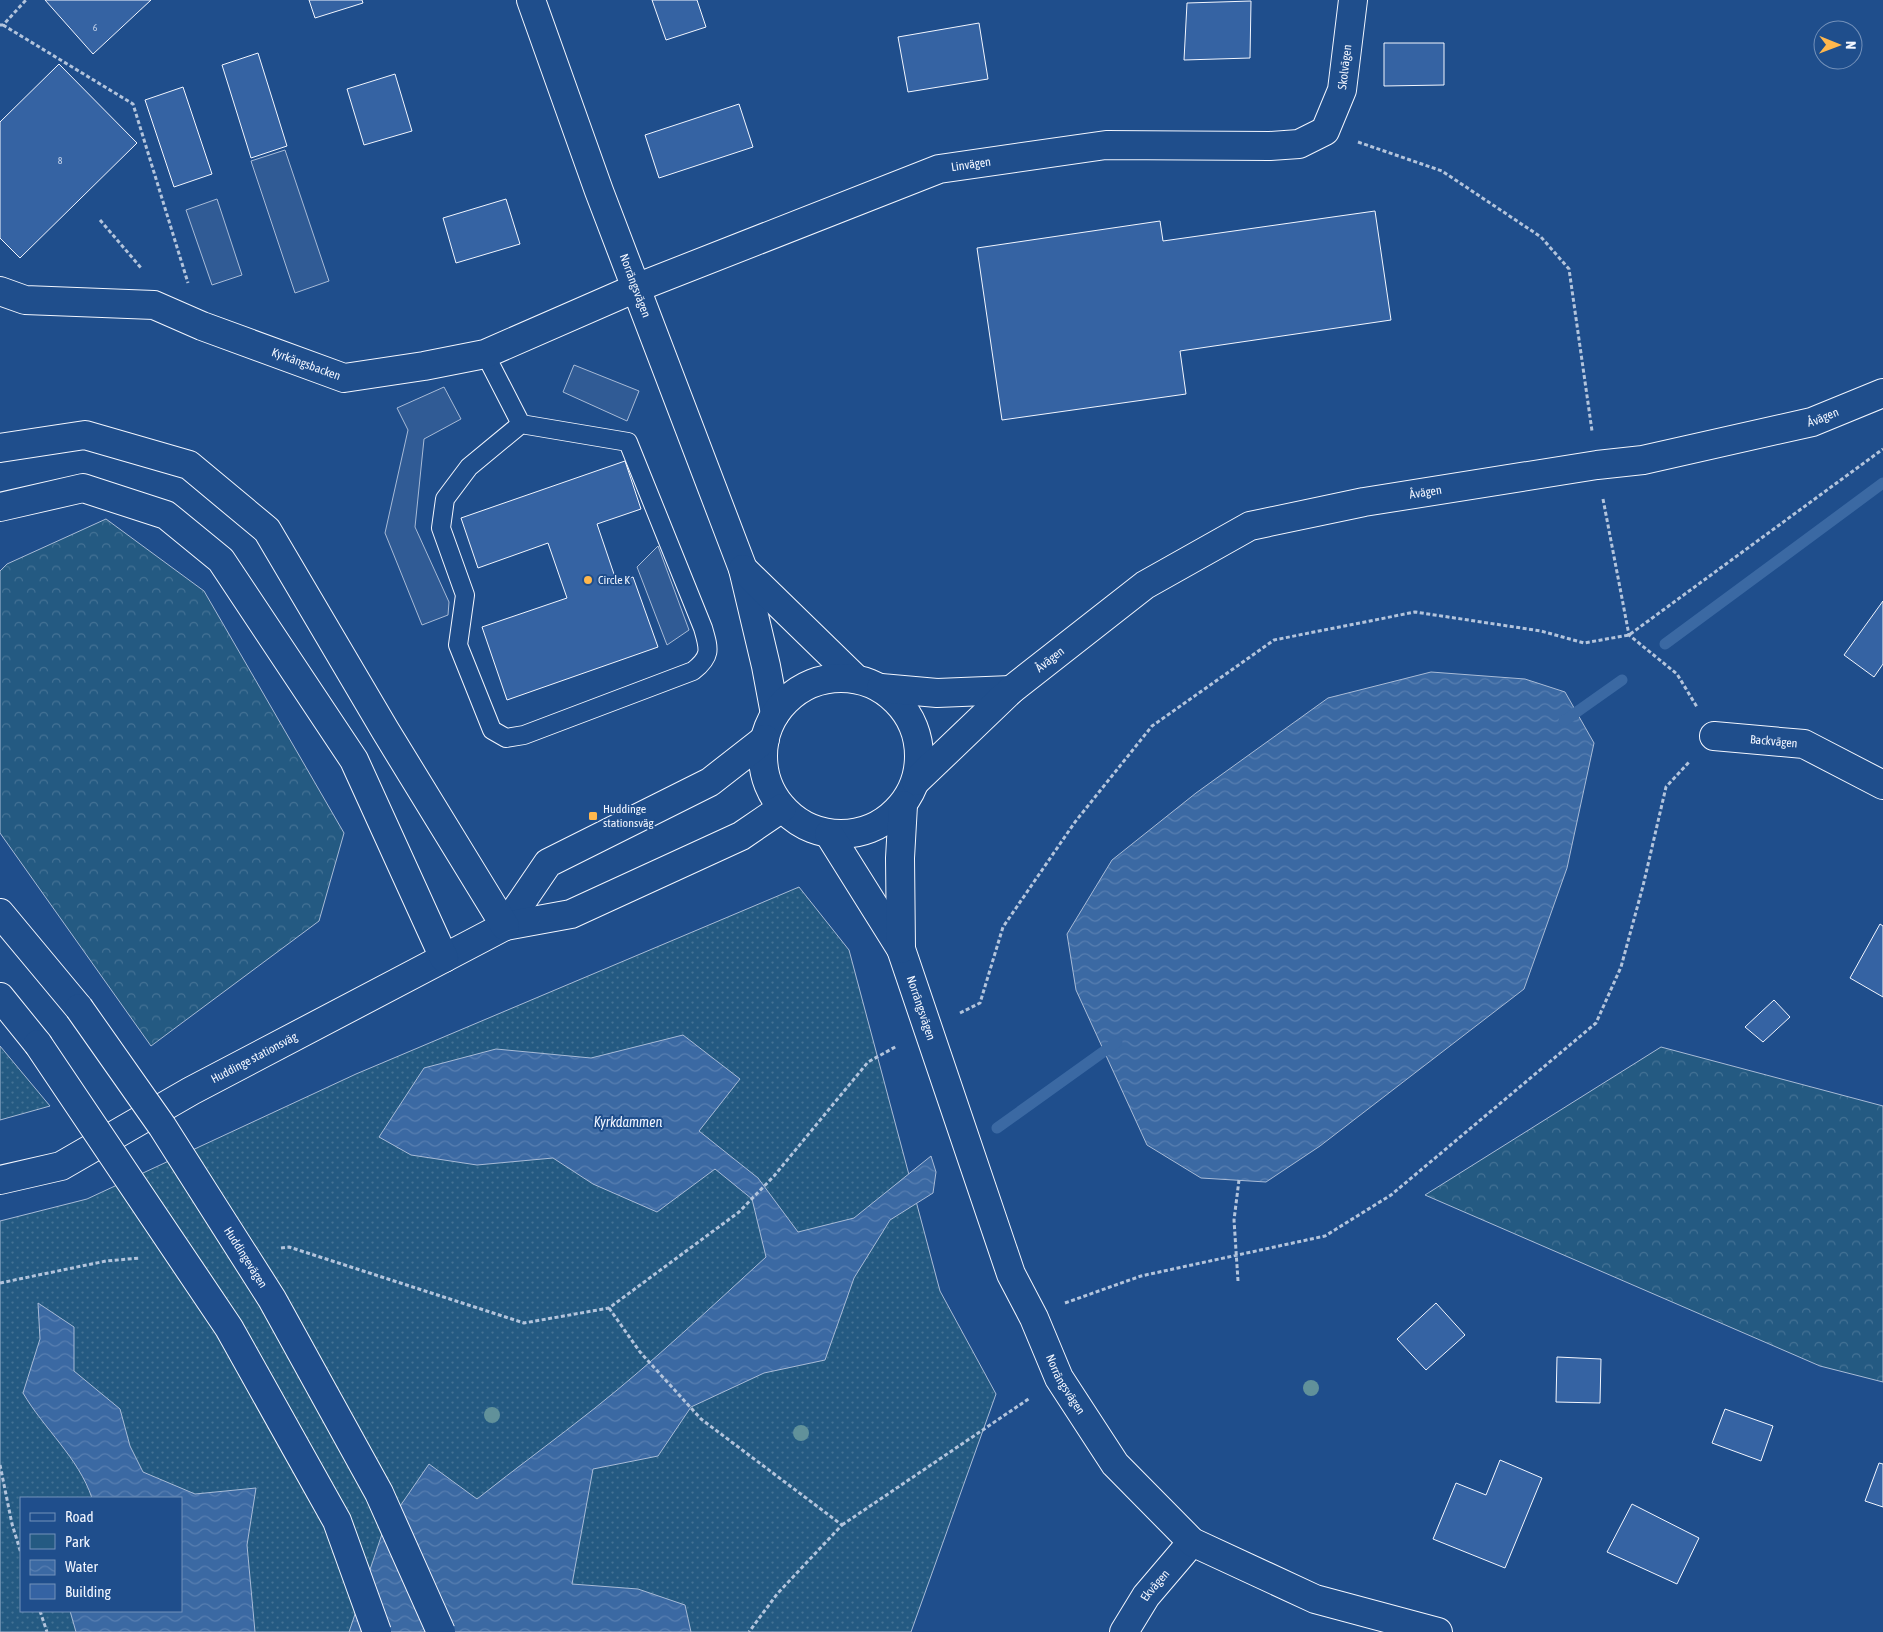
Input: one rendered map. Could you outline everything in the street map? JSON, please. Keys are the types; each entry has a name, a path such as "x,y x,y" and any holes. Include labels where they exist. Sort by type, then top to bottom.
{"street":[{"name":"Norrängsvägen","path":"531,0 599,191 742,569 766,666 775,714"},
{"name":"Skolvägen","path":"1324,131 1342,90 1353,0"},
{"name":"Linvägen","path":"636,288 938,169 1106,145 1270,146 1298,144 1324,131"},
{"name":"Kyrkängsbacken","path":"0,291 26,300 154,305 202,326 344,378 424,366 485,354 636,288"},
{"name":"Åvägen","path":"916,781 1011,690 1145,585 1250,526 1364,502 1597,465 1643,460 1812,422 1883,393"},
{"path":"0,448 85,435 189,465 267,530 385,730 505,926"},
{"path":"0,507 83,488 166,515 221,560 354,760 444,958"},
{"name":"Norrängsvägen","path":"742,569 856,679"},
{"path":"881,688 902,706 916,730 920,754 916,781 903,806 882,824 856,834 829,834 803,825 782,808 768,784 763,766 765,739 775,714 793,694 818,681 856,679 881,688 937,693 1011,690"},
{"name":"Backvägen","path":"1714,736 1804,744 1883,785"},
{"name":"Huddinge stationsväg","path":"505,926 548,863 710,782 765,739"},
{"name":"Norrängsvägen","path":"901,949 900,858 903,806"},
{"name":"Huddinge stationsväg","path":"0,1180 61,1166 192,1091 505,926 571,914 741,836 782,808"},
{"name":"Norrängsvägen","path":"829,834 901,949 1011,1274 1034,1318 1059,1378 1115,1464 1192,1542 1315,1599 1438,1632"},
{"name":"Huddingevägen","path":"0,913 79,1008 162,1126 272,1299 379,1493 441,1632"},
{"path":"0,997 38,1044 229,1328 337,1521 378,1632"},
{"name":"Ekvägen","path":"1124,1632 1146,1596 1192,1542"}],"lane":[{"path":"485,354 521,424"},
{"path":"521,424 628,442 703,628 708,647 705,662 693,671 524,735 506,738 492,730 458,645 465,595 440,528 445,499 469,467 521,424"}],"path":[{"path":"26,0 1,25 133,104 189,285 180,285"},
{"path":"1034,1318 1066,1302 1141,1276 1325,1236 1391,1195 1596,1023 1621,967 1666,787 1714,736 1677,674 1629,635 1597,465 1569,268 1541,236 1442,171 1324,131"},
{"path":"100,220 148,276"},
{"path":"280,1248 289,1248 524,1323 609,1308 739,1212 774,1176 868,1062 980,1003 1003,927 1075,822 1152,726 1274,640 1415,612 1541,631 1584,643 1629,635 1883,449"},
{"path":"1238,1281 1234,1220 1240,1180"},
{"path":"0,1283 106,1261 144,1258"},
{"path":"609,1308 640,1352 701,1419 842,1525"},
{"path":"749,1632 777,1594 842,1525 1059,1378"},
{"path":"0,1465 12,1524 20,1549"},
{"path":"40,1612 47,1632"}],"green space":[{"path":"106,519 204,591 344,833 319,921 151,1046 0,833 0,571 7,564"},
{"path":"799,887 849,950 940,1291 996,1394 911,1632 0,1632 0,1221 87,1199 356,1074"},
{"path":"0,1046 50,1106 0,1120"},
{"path":"1661,1047 1883,1106 1883,1382 1820,1366 1425,1195"}],"shaded area":[{"path":"285,150 329,281 295,293 251,161"},
{"path":"217,199 242,275 212,285 186,210"},
{"path":"574,365 639,391 627,421 563,392"},
{"path":"444,387 461,419 424,439 415,527 449,602 448,615 422,625 385,533 408,430 397,408"},
{"path":"658,546 689,630 667,645 637,567"}],"water":[{"path":"1431,672 1525,679 1565,692 1594,743 1567,868 1524,989 1320,1146 1266,1182 1201,1178 1147,1145 1076,990 1067,934 1112,860 1196,793 1328,698"},
{"name":"Kyrkdammen","path":"683,1035 740,1079 699,1131 758,1178 798,1232 854,1218 931,1156 936,1172 933,1193 890,1220 854,1278 825,1360 764,1373 691,1407 658,1456 593,1469 572,1584 638,1589 685,1605 691,1632 349,1632 383,1531 429,1464 477,1499 639,1372 766,1257 752,1199 715,1169 657,1212 593,1184 553,1158 477,1165 411,1155 379,1137 424,1068 496,1049 591,1058"},
{"path":"38,1303 74,1327 74,1371 120,1409 130,1446 143,1472 195,1494 256,1488 247,1545 255,1632 76,1632 70,1612 182,1612 182,1497 92,1497 86,1483 70,1456 23,1393 40,1339"}],"building":[{"path":"45,0 151,0 93,54"},
{"path":"309,0 362,0 363,3 315,18"},
{"path":"652,0 697,0 706,27 666,40"},
{"path":"1251,1 1250,58 1184,60 1187,3"},
{"path":"979,23 988,79 908,92 898,37"},
{"path":"1384,43 1444,43 1444,85 1384,86"},
{"path":"258,53 287,146 251,158 222,65"},
{"path":"59,64 137,143 20,258 0,238 0,122"},
{"path":"395,74 412,131 364,145 347,89"},
{"path":"183,87 212,174 174,187 145,100"},
{"path":"739,104 753,147 659,178 645,135"},
{"path":"506,199 520,244 456,263 443,218"},
{"path":"1375,211 1391,320 1180,351 1186,394 1002,420 977,248 1160,221 1163,241"},
{"name":"Circle K","path":"625,461 641,509 597,524 617,583 633,577 658,647 507,700 482,627 567,598 548,543 478,568 461,518"},
{"path":"1883,601 1883,664 1874,677 1844,655"},
{"path":"1880,924 1883,926 1883,997 1850,978"},
{"path":"1774,1000 1790,1017 1763,1042 1745,1027"},
{"path":"1436,1303 1465,1335 1426,1370 1397,1339"},
{"path":"1557,1357 1601,1359 1600,1403 1556,1402"},
{"path":"1725,1409 1773,1426 1761,1461 1712,1443"},
{"path":"1500,1460 1542,1478 1505,1568 1433,1539 1456,1483 1486,1495"},
{"path":"1879,1463 1883,1464 1883,1507 1865,1501"},
{"path":"1632,1504 1699,1538 1677,1584 1607,1552"}],"waterway":[{"path":"1665,644 1883,483"},
{"path":"1564,721 1622,680"},
{"path":"997,1128 1117,1042"}],"place":[{"name":"Circle K","path":"588,580"},
{"name":"Huddinge stationsväg","path":"593,816"}]}
